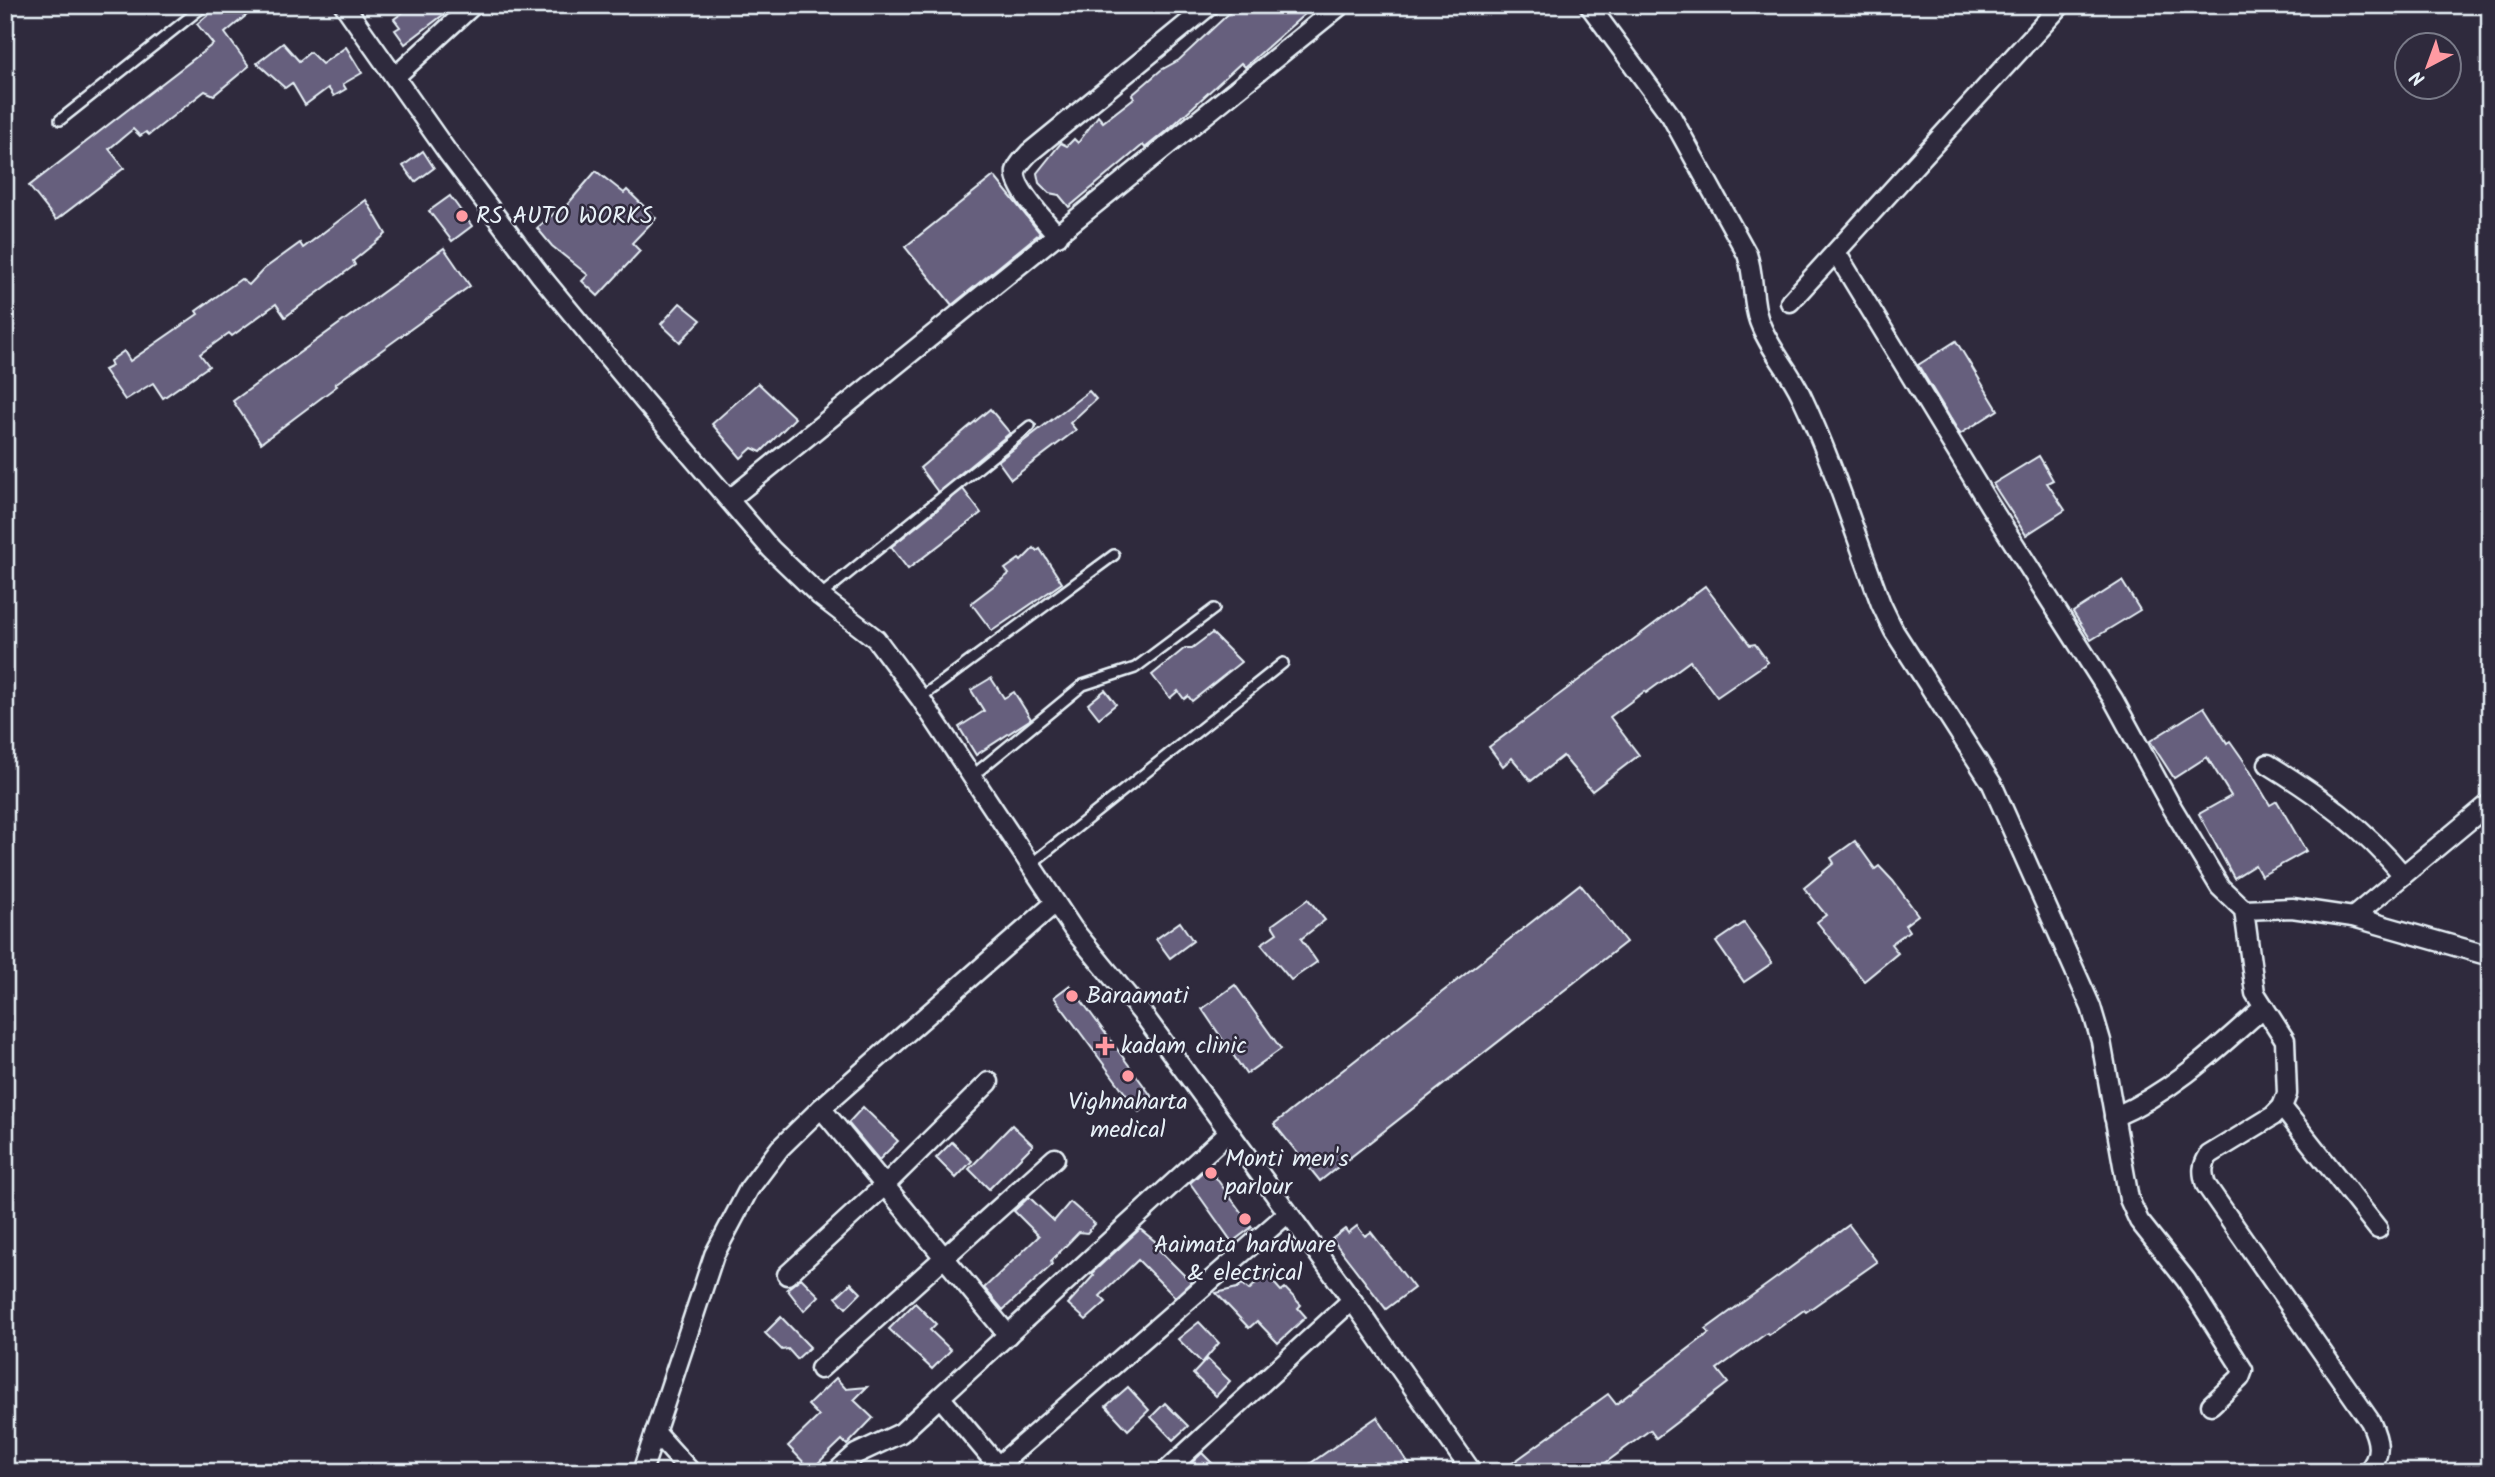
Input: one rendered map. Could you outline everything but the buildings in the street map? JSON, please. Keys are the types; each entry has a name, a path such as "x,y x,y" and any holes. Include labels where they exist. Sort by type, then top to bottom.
{"street":[{"path":"344,5 448,153 541,276 643,401 771,549 820,596 876,639 920,698 970,778 1073,929 1145,1017 1352,1300 1472,1472"},
{"path":"396,76 473,5"},
{"path":"1058,236 1019,186 1015,175 1018,166 1029,153 1209,5"},
{"path":"730,499 1341,5"},
{"path":"1589,5 1671,116 1747,254 1753,271 1754,305 1760,323 1769,345 1801,394 1881,604 1894,631 1992,785 2076,971 2101,1041 2129,1199 2139,1221 2186,1280 2244,1370 2240,1378 2211,1405"},
{"path":"1790,302 1837,254 2061,5"},
{"path":"1837,254 1990,506 2113,699 2170,804 2220,887 2244,909 2252,981 2264,1007 2285,1040 2287,1094 2283,1107 2273,1116 2209,1155 2203,1165 2203,1173 2206,1185 2275,1288 2370,1421 2379,1440 2378,1454 2367,1472"},
{"path":"2268,764 2327,801 2352,821 2376,843 2403,875"},
{"path":"2353,917 2490,803"},
{"path":"642,1472 714,1255 749,1189 780,1148 821,1108 1055,902"},
{"path":"2244,909 2292,908 2353,917 2490,956"},
{"path":"2113,1117 2146,1103 2197,1067 2264,1007"},
{"path":"787,1275 884,1186 989,1082"},
{"path":"2283,1107 2378,1229"},
{"path":"821,1108 1007,1335"},
{"path":"836,1472 856,1454 901,1433 1229,1132"},
{"path":"820,1369 1055,1158"},
{"path":"940,1397 995,1469 1288,1213"},
{"path":"1166,1472 1352,1300"},
{"path":"655,1432 691,1472"}],"lane":[{"path":"60,120 205,5"},
{"path":"820,596 1030,426"},
{"path":"920,698 1114,555"},
{"path":"970,778 1083,685 1135,668 1214,609"},
{"path":"1031,864 1283,663"}],"place":[{"name":"RS AUTO WORKS","path":"462,216"},
{"name":"Baraamati","path":"1072,996"},
{"name":"kadam clinic","path":"1105,1046"},
{"name":"Vighnaharta medical","path":"1128,1076"},
{"name":"Monti men's parlour","path":"1211,1173"},
{"name":"Aaimata hardware & electrical","path":"1245,1219"}]}
